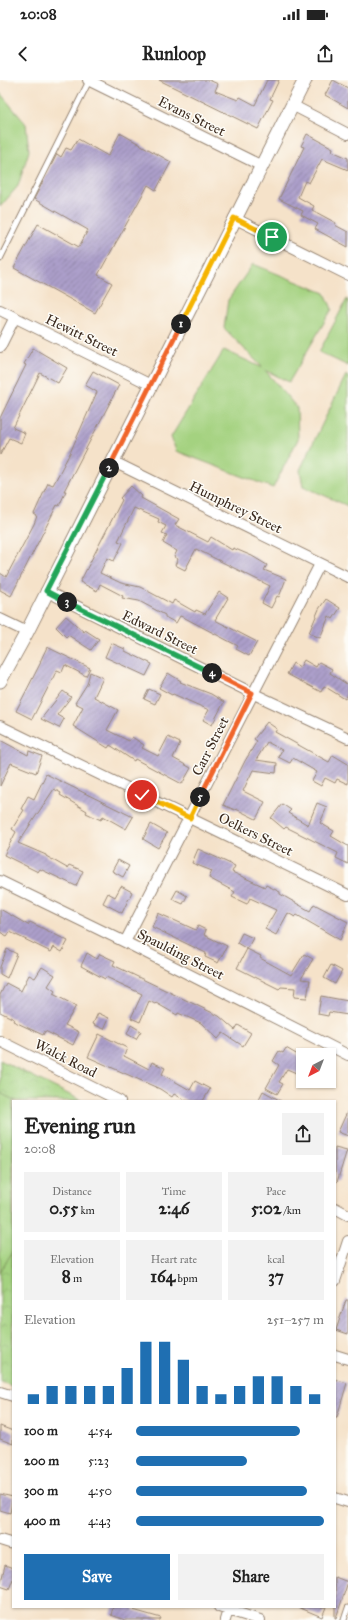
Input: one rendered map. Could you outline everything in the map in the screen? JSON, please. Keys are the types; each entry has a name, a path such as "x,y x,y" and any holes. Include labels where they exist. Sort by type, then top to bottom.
{"street":[{"path":"0,682 27,632 46,591 305,80"},
{"name":"Evans Street","path":"93,81 262,166"},
{"path":"292,105 348,134"},
{"path":"234,218 348,275"},
{"name":"Hewitt Street","path":"0,310 151,385"},
{"path":"0,347 15,317"},
{"name":"Humphrey Street","path":"112,461 348,577"},
{"name":"Carr Street","path":"125,942 190,818 252,693 320,564"},
{"name":"Edward Street","path":"46,591 252,693 348,738"},
{"path":"0,619 27,632"},
{"name":"Oelkers Street","path":"0,726 348,895"},
{"name":"Spaulding Street","path":"0,881 348,1054"},
{"name":"Walck Road","path":"0,1041 118,1100"},
{"path":"336,1209 348,1215"},
{"path":"336,1278 348,1241"},
{"path":"336,1355 348,1359"},
{"path":"0,1392 12,1396"},
{"path":"336,1498 348,1502"},
{"path":"0,1540 12,1544"},
{"path":"225,1620 225,1608 260,1620"}],"lane":[{"path":"0,259 93,81"},
{"path":"344,1620 348,1608"}],"green space":[{"path":"0,93 26,124 29,151 18,186 0,207"},
{"path":"253,264 325,293 332,309 289,382 265,370 297,408 298,439 273,488 176,451 171,437 224,350 263,368 224,328 228,300"},
{"path":"347,299 348,300 348,366 319,352"},
{"path":"346,375 348,377 348,506 303,486 300,470"},
{"path":"0,1060 80,1100 12,1100 12,1386 0,1382"},
{"path":"0,1093 14,1100 12,1100 12,1252 0,1273"}],"building":[{"path":"159,80 209,80 218,84 215,91 238,100 240,97 255,105 267,80 279,80 270,99 273,100 258,129"},
{"path":"333,80 348,88 348,108 325,95"},
{"path":"120,133 171,162 156,190 148,185 98,275 112,283 95,313 14,268 38,224 79,247 88,230 34,199 57,154 61,157 66,148 71,150 78,139 108,156"},
{"path":"307,134 333,148 332,151 348,158 348,170 322,159 309,183 305,181 298,197 314,206 312,210 336,223 335,225 348,232 348,247 315,229 318,224 301,215 303,211 279,199 304,147 301,146"},
{"path":"33,348 67,368 58,383 40,373 13,428 25,433 21,443 9,438 0,455 0,418 26,365 24,364"},
{"path":"93,371 119,385 64,491 66,491 59,506 57,505 11,596 0,590 0,573 6,577 34,524 37,516 34,514 48,483 53,485 70,453 97,392 85,385"},
{"path":"131,486 142,496 141,498 179,519 175,525 208,542 211,537 232,550 233,548 252,556 267,565 264,570 286,579 279,597 277,596 271,608 262,603 270,586 196,549 185,570 175,565 178,559 174,557 177,551 163,543 167,535 162,533 166,526 158,522 159,519 134,508 118,541 123,543 114,561 107,558 100,573 121,583 140,587 172,604 174,600 195,612 196,610 205,614 219,592 228,598 215,620 257,642 249,656 236,649 238,646 185,618 180,616 176,623 165,617 165,615 139,601 122,598 123,596 100,584 97,591 80,582 122,500 120,498"},
{"path":"326,599 340,608 333,619 329,616 320,638 309,633 319,609"},
{"path":"66,616 84,632 85,630 99,639 91,650 68,635 66,637 56,627"},
{"path":"111,643 152,664 146,676 105,657"},
{"path":"47,647 90,668 86,676 65,665 62,672 57,670 32,719 16,711"},
{"path":"304,660 316,667 319,662 332,669 330,673 348,685 348,694 345,699 324,686 321,692 287,674 293,663 300,667"},
{"path":"90,672 103,678 94,697 118,710 107,730 129,741 132,737 144,745 142,748 158,756 168,737 180,743 173,758 191,768 182,784 135,759 134,761 110,745 108,748 73,726 83,707 75,703 87,684"},
{"path":"168,673 181,681 180,682 211,694 224,702 212,725 203,720 209,710 159,688"},
{"path":"149,689 160,694 155,704 144,699"},
{"path":"63,691 71,697 57,715 64,719 59,728 41,719"},
{"path":"267,722 277,729 275,732 329,762 333,755 348,764 348,784 337,779 335,783 325,778 321,786 312,781 317,772 293,758 290,763 278,757 282,750 267,742 256,760 277,763 276,773 253,770 243,791 265,802 256,819 236,809 235,810 223,805 245,761 257,741 254,739"},
{"path":"0,740 28,755 29,751 42,756 36,773 11,763 0,786"},
{"path":"46,774 133,817 126,829 103,816 101,820 86,813 87,811 60,795 61,793 54,789 18,843 46,855 67,868 69,865 83,871 76,886 40,869 38,872 4,855 16,832 12,829 24,810 21,809 28,796 34,799"},
{"path":"317,803 327,807 320,823 334,831 331,836 348,846 348,864 336,858 338,853 286,827 284,829 271,818 282,804 291,810 288,813 308,825"},
{"path":"151,824 167,833 158,848 143,839"},
{"path":"198,849 235,866 232,872 280,892 280,894 310,911 314,904 348,922 340,940 297,915 295,917 288,913 276,935 265,929 276,910 250,898 247,904 232,897 235,892 209,878 212,871 192,863"},
{"path":"118,860 129,866 123,877 112,871"},
{"path":"121,886 132,892 122,913 103,903 108,893 115,897"},
{"path":"177,890 187,896 183,904 172,899"},
{"path":"0,909 28,925 30,922 68,941 62,952 54,947 51,952 10,932 7,936 0,932"},
{"path":"158,913 196,930 198,926 206,930 204,935 227,946 218,963 205,957 206,953 152,927"},
{"path":"242,933 253,938 247,949 237,943"},
{"path":"7,949 17,954 7,978 0,974 0,967"},
{"path":"247,949 291,975 304,954 313,959 301,979 310,980 307,998 294,997 295,988 281,987 279,989 237,968"},
{"path":"87,953 97,959 100,954 115,961 113,965 219,1016 235,1030 238,1025 251,1033 243,1046 223,1033 218,1039 201,1023 178,1013 177,1015 156,1003 155,1004 149,1001 140,1022 131,1018 142,994 106,977 105,979 81,966"},
{"path":"331,965 342,971 335,984 324,978"},
{"path":"42,967 55,975 48,986 55,991 53,994 76,1006 65,1025 79,1032 73,1045 45,1031 43,1035 13,1021 14,1019 0,1012 0,995 6,983 21,991 29,975 35,978"},
{"path":"321,996 348,1001 348,1015 329,1012 328,1016 318,1014"},
{"path":"98,1013 109,1018 104,1029 93,1024"},
{"path":"131,1025 141,1031 136,1039 127,1034"},
{"path":"99,1034 127,1048 124,1056 149,1069 152,1062 165,1068 162,1074 190,1090 195,1081 210,1089 204,1100 185,1100 174,1094 172,1097 160,1089 88,1057"},
{"path":"286,1048 296,1054 296,1073 287,1069 279,1082 283,1084 277,1094 266,1088 279,1065 273,1061 279,1051 283,1053"},
{"path":"263,1091 279,1100 258,1100"},
{"path":"348,1110 348,1136 338,1132"},
{"path":"336,1147 347,1150 336,1182"},
{"path":"346,1300 348,1300 348,1334 336,1330"},
{"path":"336,1379 347,1383 336,1417"},
{"path":"0,1426 12,1431 12,1444 0,1439"},
{"path":"0,1494 12,1497 10,1513 0,1510"},
{"path":"5,1565 12,1568 12,1582 9,1589 0,1586"},
{"path":"336,1577 348,1582 335,1618 336,1608"},
{"path":"113,1608 134,1608 133,1610 161,1618 160,1620 125,1620 111,1615"},
{"path":"300,1608 326,1608 322,1617"}],"route":[{"path":"142,795 190,818 252,693 46,591 234,218 272,237"}]}
